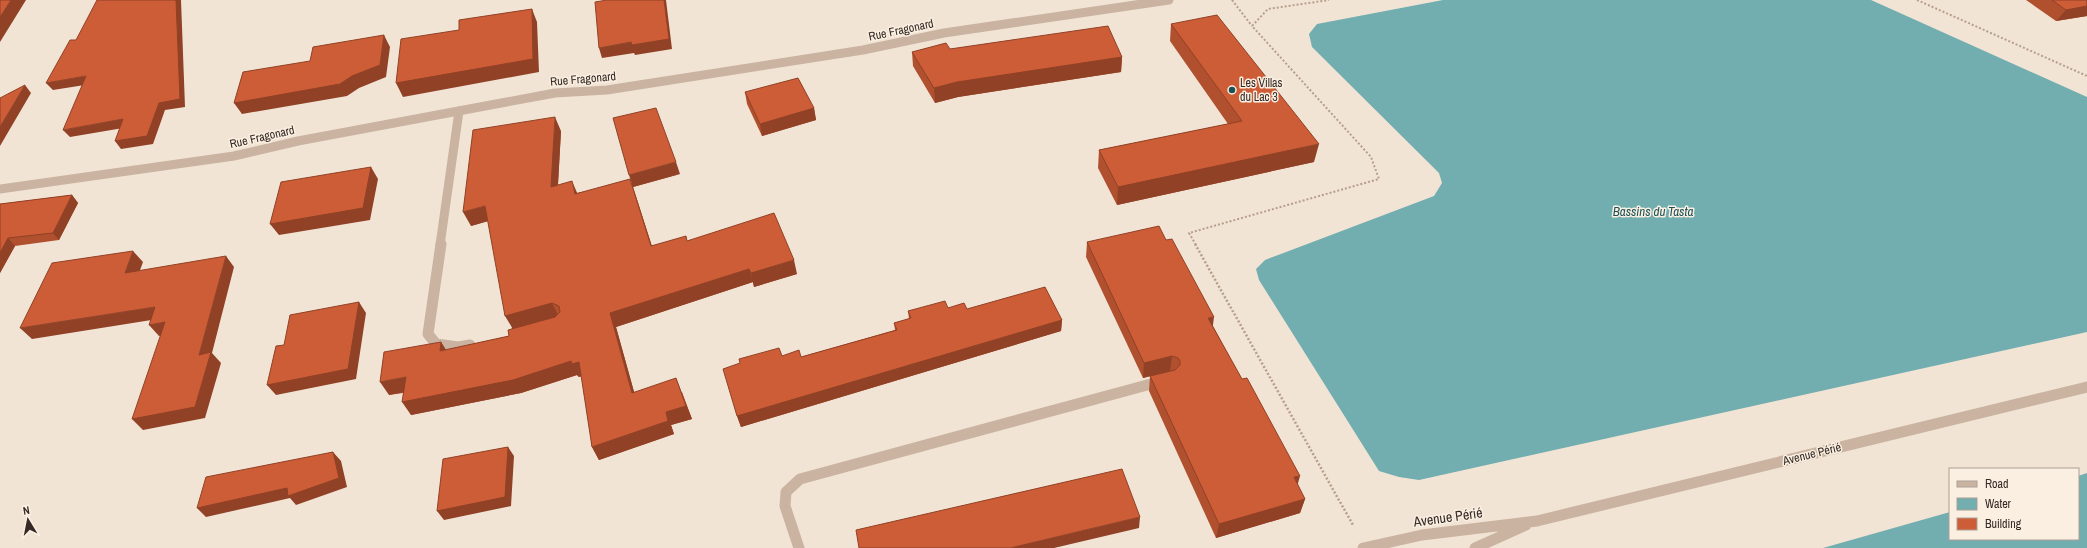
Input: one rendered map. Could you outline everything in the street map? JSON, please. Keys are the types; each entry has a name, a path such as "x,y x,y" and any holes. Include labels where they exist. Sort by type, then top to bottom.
{"street":[{"name":"Rue Fragonard","path":"0,190 234,156 298,141 555,93 606,90 864,50 944,33 1169,0"},
{"path":"459,111 428,334 436,344 458,347 481,344"},
{"path":"799,548 785,506 786,492 800,479 1171,378"},
{"name":"Avenue Périé","path":"1363,548 1422,535 1537,521 2087,388"},
{"name":"Avenue Périé","path":"1475,548 1537,521"}],"path":[{"path":"1232,0 1252,26 1371,157 1379,179 1189,233 1354,527"},
{"path":"1252,26 1268,9 1329,0"},
{"path":"1917,0 2087,76"}],"water":[{"name":"Bassins du Tasta","path":"1443,0 1871,0 2087,97 2087,332 1419,480 1399,477 1379,471 1259,280 1256,269 1265,260 1434,196 1442,183 1439,173 1312,47 1309,34 1317,24"},
{"path":"2087,473 2087,548 1823,548 1949,512 1949,540 2079,540 2079,476"}],"building":[{"path":"0,0 11,0 0,17"},
{"path":"97,0 176,0 180,99 159,103 147,136 115,141 123,119 63,130 86,76 46,83 70,40 76,40"},
{"path":"607,0 664,0 669,39 632,45 631,42 599,48 595,2"},
{"path":"2052,0 2087,0 2087,6 2066,10"},
{"path":"532,9 533,59 396,83 401,39 459,30 459,20"},
{"name":"Les Villas du Lac 3","path":"1217,15 1319,144 1118,187 1099,150 1242,121 1171,24"},
{"path":"1108,26 1122,57 957,82 934,88 912,52 946,43 950,49"},
{"path":"384,35 380,65 352,76 340,84 234,103 243,72 310,61 313,47"},
{"path":"798,78 814,108 760,124 745,92"},
{"path":"25,85 0,127 0,98"},
{"path":"656,108 676,162 629,175 613,118"},
{"path":"555,117 551,187 572,181 575,194 630,179 651,246 686,236 687,241 774,213 794,260 751,273 749,269 610,313 632,393 676,378 686,406 666,412 668,421 592,447 579,362 572,364 571,361 513,380 402,402 406,377 380,382 384,352 441,342 440,351 509,336 508,330 555,317 560,312 559,306 552,303 505,316 485,206 463,212 473,130"},
{"path":"371,167 363,208 270,224 281,182"},
{"path":"72,195 53,233 8,238 0,253 0,204"},
{"path":"1159,226 1166,240 1172,239 1214,317 1208,318 1242,379 1247,378 1300,476 1294,477 1305,499 1219,524 1150,376 1175,370 1180,365 1180,361 1178,358 1172,356 1144,363 1087,242"},
{"path":"133,251 125,273 226,256 199,355 211,352 195,407 132,419 165,322 149,325 155,307 20,328 52,263"},
{"path":"1045,287 1062,320 737,416 723,369 740,363 739,359 779,348 782,356 799,350 801,357 897,330 894,323 911,318 908,311 945,301 948,308 964,303 967,309"},
{"path":"359,302 348,369 267,385 276,346 284,345 290,315"},
{"path":"508,447 505,497 437,511 443,459"},
{"path":"333,452 339,478 288,496 287,488 197,508 206,477"},
{"path":"1122,469 1140,517 1010,548 859,548 856,530"}],"place":[{"name":"Les Villas du Lac 3","path":"1232,90"}]}
